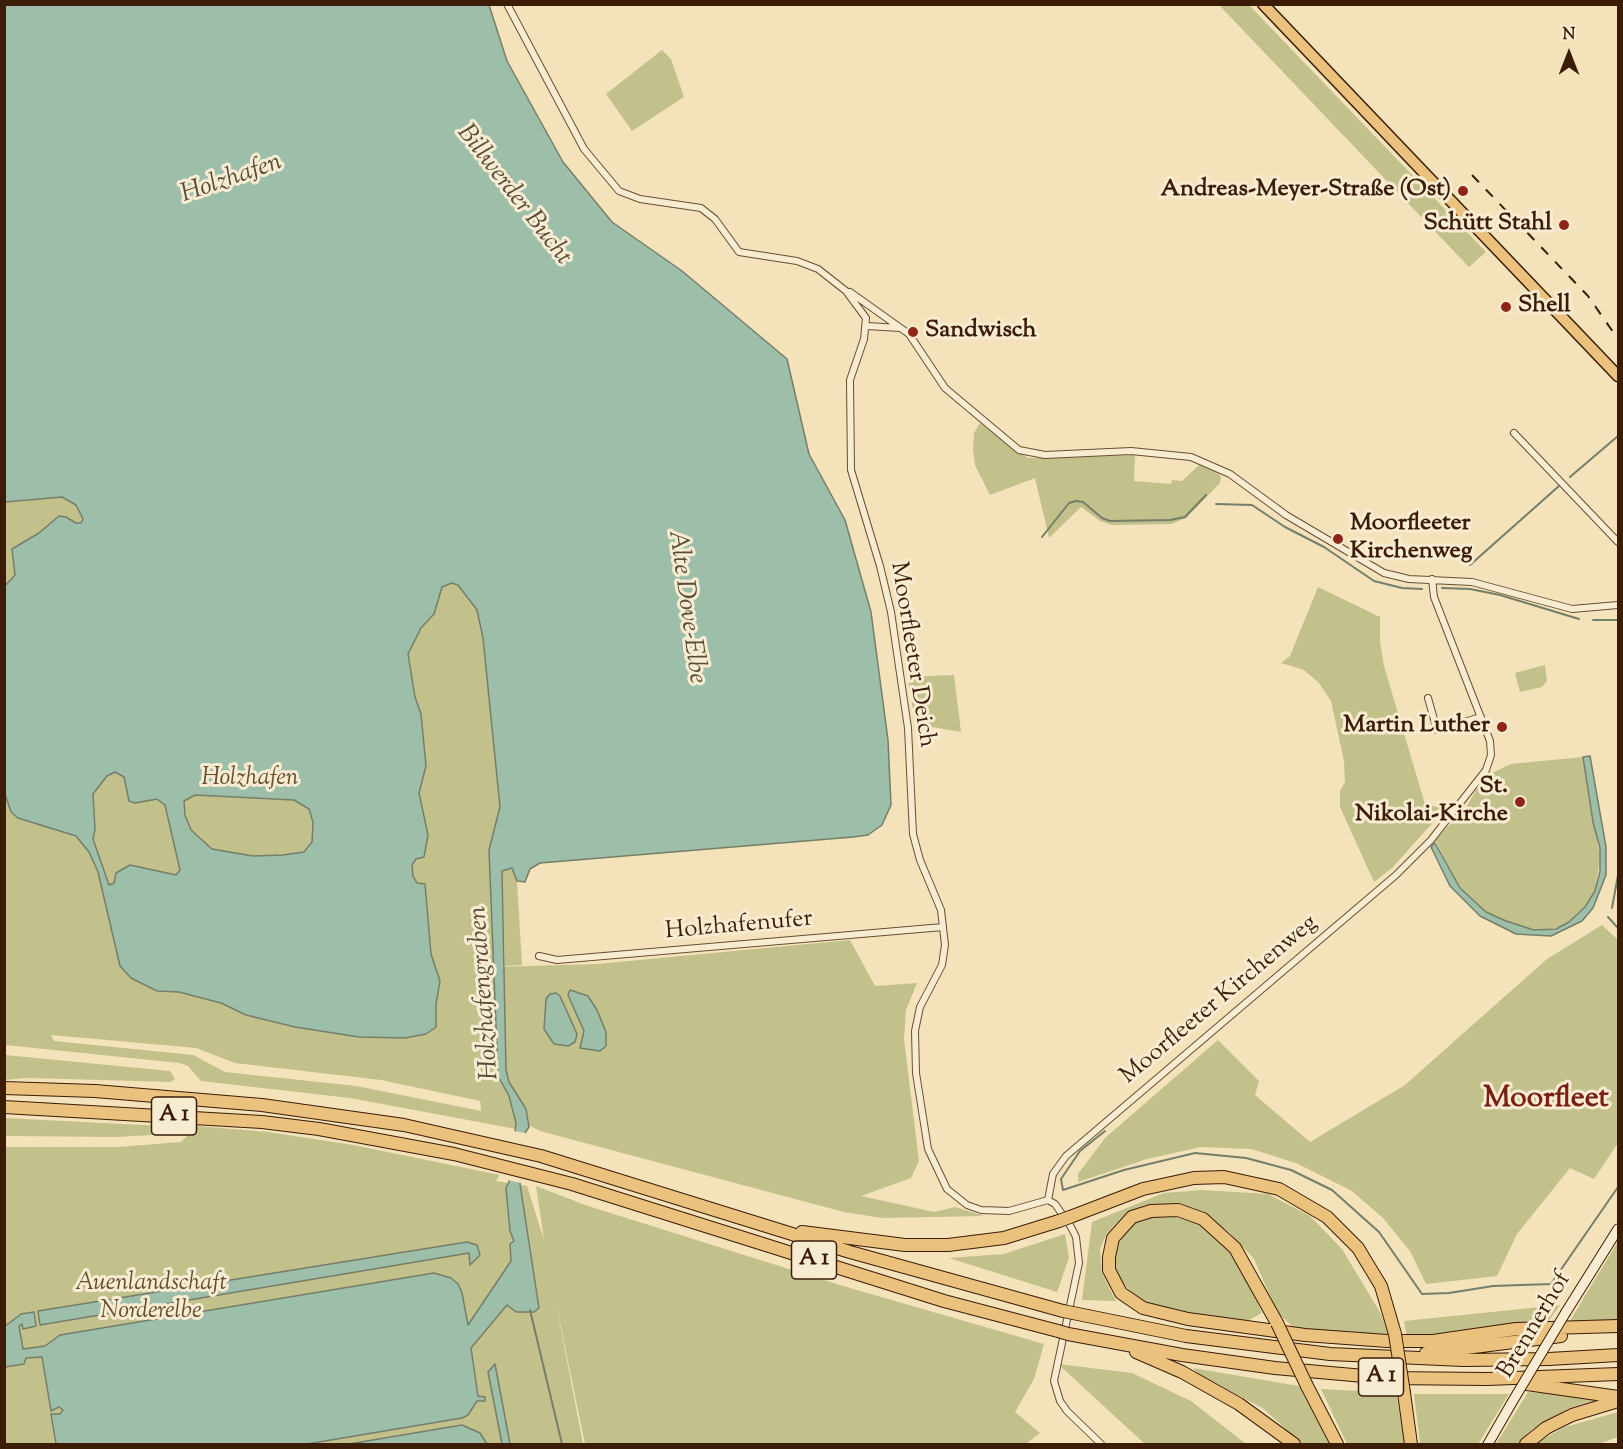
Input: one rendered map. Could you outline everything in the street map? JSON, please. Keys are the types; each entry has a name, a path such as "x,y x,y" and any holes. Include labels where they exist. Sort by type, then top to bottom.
{"highway":[{"name":"A 1","path":"8,1088 186,1097 274,1106 404,1125 525,1152 949,1281 1068,1312 1175,1334 1274,1349 1387,1358 1549,1359 1618,1355"},
{"name":"A 1","path":"8,1107 273,1124 393,1142 523,1171 944,1301 1110,1343 1205,1358 1330,1373 1487,1379 1618,1374"},
{"path":"780,1230 926,1246 964,1245 1004,1238 1065,1219 1143,1189 1194,1178 1224,1177 1279,1190 1327,1217 1358,1248 1381,1286 1395,1334 1411,1444"},
{"path":"1337,1444 1308,1386 1277,1323 1235,1248 1203,1219 1178,1210 1151,1211 1132,1217 1113,1238 1109,1257 1109,1270 1121,1293 1143,1308 1188,1319 1305,1335 1395,1341 1433,1341 1516,1329 1618,1327"},
{"path":"1387,1358 1618,1327"},
{"path":"1110,1343 1152,1358 1214,1389 1263,1419 1294,1444"},
{"path":"1487,1379 1618,1399"},
{"path":"1526,1444 1546,1428 1572,1414 1618,1399"}],"main road":[{"path":"1263,4 1618,376"}],"street":[{"path":"507,4 584,149 619,191 640,199 701,208 715,219 739,252 811,265 846,291 863,310 867,326 900,328"},
{"path":"846,291 858,296 900,328 920,347 945,388 1019,450 1045,455 1131,451 1191,457 1230,474 1286,515 1376,569 1396,577 1472,582 1572,609 1618,605"},
{"name":"Moorfleeter Deich","path":"867,326 850,380 851,470 880,566 891,612 908,728 911,818 915,841 936,893 945,945 942,965 924,998 915,1030 916,1073 928,1149 947,1189 967,1205 981,1210 1009,1211 1048,1200"},
{"path":"1514,432 1618,542"},
{"name":"Moorfleeter Kirchenweg","path":"1048,1200 1053,1174 1066,1156 1387,883 1431,840 1489,764 1492,748 1434,597 1432,579"},
{"path":"1428,698 1437,730 1481,717"},
{"name":"Holzhafenufer","path":"539,956 557,960 943,927"},
{"path":"1048,1200 1055,1204 1071,1227 1078,1248 1079,1263 1054,1372 1056,1389 1067,1412 1101,1444"},
{"name":"Brennerhof","path":"1488,1444 1618,1229"}],"green space":[{"name":"Holzhafen","path":"5,5 481,578 500,808 489,850 495,967 597,964 850,940 875,986 917,983 906,1010 904,1039 919,1161 911,1178 861,1196 934,1212 955,1207 984,1216 882,1218 844,1212 540,1131 515,1118 516,1129 350,1098 201,1081 188,1066 180,1063 5,1045","holes":["51,1035 196,1048 235,1063 381,1080 480,1101 481,1111 356,1086 225,1072 193,1055 54,1041"]},
{"path":"1219,5 1249,5 1486,252 1469,267"},
{"path":"662,50 671,59 684,97 632,131 606,94"},
{"path":"980,423 1028,458 1135,455 1134,481 1171,484 1172,480 1182,481 1200,464 1218,473 1221,477 1220,483 1186,518 1171,524 1111,525 1100,521 1081,507 1049,538 1035,478 990,495 975,465 974,433"},
{"path":"1318,587 1380,617 1380,642 1384,666 1425,804 1445,809 1392,868 1374,882 1340,807 1340,791 1345,782 1344,761 1331,701 1319,683 1304,670 1281,663 1290,656"},
{"path":"1545,665 1547,681 1542,687 1520,692 1515,673"},
{"path":"954,675 961,732 915,724 908,677"},
{"path":"1583,757 1600,857 1595,891 1585,907 1564,926 1545,930 1519,927 1486,912 1460,888 1435,840 1466,808 1476,790 1492,773 1511,764"},
{"path":"507,867 512,868 517,881 522,965 505,966 502,871"},
{"path":"1602,925 1618,940 1618,1143 1594,1179 1570,1168 1517,1234 1497,1276 1426,1284 1410,1251 1383,1218 1352,1191 1296,1163 1251,1149 1201,1147 1147,1159 1078,1182 1078,1174 1105,1138 1218,1040 1259,1081 1255,1095 1310,1142 1405,1085 1547,959"},
{"path":"5,1055 170,1071 175,1079 171,1082 27,1078 5,1080"},
{"path":"5,1118 162,1126 168,1134 117,1137 5,1136"},
{"name":"Auenlandschaft Norderelbe","path":"197,1126 268,1132 353,1145 500,1175 496,1181 527,1186 544,1240 536,1186 585,1205 843,1286 1044,1344 1034,1379 1015,1412 1040,1433 1026,1444 585,1444 554,1293 583,1444 5,1444 4,1147 118,1147 181,1142"},
{"path":"1202,1190 1268,1194 1310,1216 1342,1249 1381,1314 1388,1335 1295,1329 1277,1312 1254,1259 1229,1232 1197,1210 1175,1203 1145,1205 1123,1216 1107,1233 1100,1249 1102,1273 1116,1301 1082,1300 1092,1222 1164,1193"},
{"path":"1161,1214 1196,1222 1219,1237 1243,1270 1262,1313 1249,1320 1247,1324 1179,1313 1140,1301 1118,1278 1113,1262 1119,1236 1140,1219"},
{"path":"1065,1234 1069,1258 1057,1292 949,1258 1004,1254"},
{"path":"1617,1243 1618,1320 1568,1324"},
{"path":"1560,1305 1547,1323 1407,1338 1404,1321"},
{"path":"1058,1364 1132,1373 1191,1401 1246,1444 1145,1444"},
{"path":"1193,1368 1299,1386 1329,1444 1302,1444 1264,1409 1197,1373"},
{"path":"1321,1389 1396,1393 1405,1444 1347,1444"},
{"path":"1528,1392 1591,1397 1596,1400 1569,1408 1532,1429 1517,1444 1496,1444"},
{"path":"1414,1394 1509,1394 1478,1444 1420,1444"},
{"path":"1618,1412 1618,1437 1598,1444 1534,1444 1565,1427"}],"water":[{"path":"5,5 489,5 507,61 563,162 612,222 682,271 787,359 809,454 845,520 871,612 888,740 891,805 882,825 868,835 540,863 530,869 525,882 517,881 512,868 502,871 506,1070 509,1082 526,1109 529,1127 525,1133 520,1184 539,1308 534,1312 516,1312 507,1305 471,1348 478,1396 485,1397 485,1401 477,1401 468,1415 462,1418 307,1444 56,1444 51,1414 60,1414 63,1410 59,1407 51,1411 42,1357 26,1358 24,1364 5,1367 4,1327 21,1314 34,1312 36,1326 23,1329 22,1324 19,1326 23,1349 45,1346 60,1335 434,1273 451,1278 458,1284 468,1325 511,1261 510,1244 514,1241 510,1231 506,1188 509,1182 516,1123 509,1096 498,1076 489,850 500,807 483,638 477,610 458,585 452,583 442,587 434,614 421,628 408,654 415,697 421,714 426,766 419,793 428,835 424,857 416,859 412,865 413,876 417,883 425,884 431,954 440,981 436,1004 436,1027 426,1034 405,1038 359,1037 295,1027 246,1015 221,1003 179,992 157,991 131,978 120,966 98,872 89,852 76,836 18,818 11,812 5,794 4,587 15,575 12,549 39,533 59,516 76,523 81,523 83,519 76,505 62,497 5,502","holes":["115,772 124,777 129,801 135,803 157,799 165,805 180,870 176,875 130,865 116,873 114,883 109,885 93,839 95,829 93,794 107,776","195,795 294,800 309,809 313,822 312,842 304,852 283,855 253,856 212,849 191,830 185,815 184,801"]},
{"path":"1590,756 1606,847 1606,875 1593,908 1582,921 1551,936 1516,934 1480,916 1450,886 1431,847 1435,843 1460,888 1486,912 1506,921 1534,930 1556,929 1569,922 1585,907 1595,891 1600,871 1600,848 1593,822 1583,757"},
{"path":"570,990 588,996 597,1010 606,1032 606,1046 600,1051 580,1048 584,1031 568,995"},
{"path":"556,993 560,996 577,1034 575,1042 568,1046 554,1044 544,1029 546,999 550,994"},
{"path":"467,1242 477,1245 480,1255 470,1265 469,1253 40,1325 38,1311"},
{"path":"495,1364 510,1444 502,1444 488,1372"},
{"path":"462,1425 480,1433 487,1444 349,1444"}],"pier":[{"path":"513,1131 526,1133 521,1183 507,1180"}],"waterway":[{"path":"1570,477 1618,436"},
{"path":"1470,565 1559,486"},
{"path":"1042,537 1069,503 1076,501 1083,502 1102,518 1110,521 1170,520 1185,517 1206,495"},
{"path":"1216,504 1252,505 1285,527 1324,547 1374,581 1402,588 1422,589"},
{"path":"1442,588 1470,589 1500,595 1579,619"},
{"path":"1593,620 1618,620"},
{"path":"1612,908 1618,875"},
{"path":"1608,917 1618,928"},
{"path":"1105,1131 1080,1151 1061,1179 1063,1190 1124,1170 1195,1153 1246,1158 1291,1170 1332,1190 1379,1232 1422,1294 1449,1293 1493,1286 1551,1284 1618,1187"},
{"name":"Holzhafengraben","path":"530,1310 562,1444"}],"railway":[{"path":"1472,175 1588,296 1618,339"}],"place":[{"name":"Andreas-Meyer-Straße (Ost)","path":"1463,191"},
{"name":"Schütt Stahl","path":"1564,225"},
{"name":"Shell","path":"1506,307"},
{"name":"Sandwisch","path":"913,332"},
{"name":"Moorfleeter Kirchenweg","path":"1338,539"},
{"name":"Martin Luther","path":"1502,727"},
{"name":"St. Nikolai-Kirche","path":"1520,802"}],"district":[{"name":"Moorfleet","path":"1546,1101"}],"water label":[{"name":"Billwerder Bucht","path":"513,196"},
{"name":"Alte Dove-Elbe","path":"685,607"}]}
